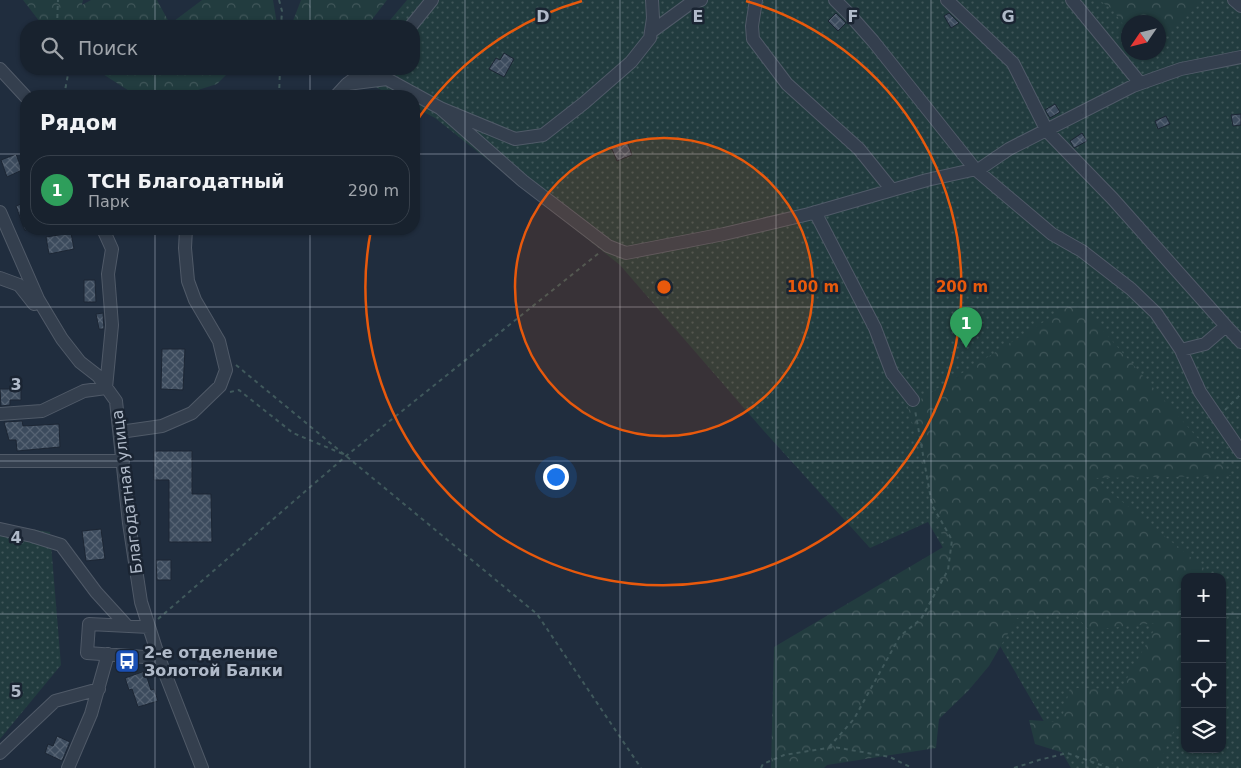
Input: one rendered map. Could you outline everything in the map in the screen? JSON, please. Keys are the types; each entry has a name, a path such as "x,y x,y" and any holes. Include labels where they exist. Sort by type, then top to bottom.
{"street":[{"path":"416,20 432,0"},
{"path":"420,97 440,108 515,139 543,135 584,103 631,62 650,38 653,18 652,0"},
{"path":"651,32 688,6 701,0"},
{"path":"756,0 752,39 787,84 859,149 892,190"},
{"path":"835,0 873,41 975,169 1052,234 1082,251 1131,289 1156,314 1181,350 1200,392 1241,452"},
{"path":"947,0 1013,63 1047,131 1113,199 1241,342"},
{"path":"1072,0 1140,83"},
{"path":"1234,0 1241,6"},
{"path":"440,108 524,181 608,246 626,253 724,234 981,168 1009,149 1140,83 1181,69 1241,57"},
{"path":"0,69 20,91"},
{"path":"342,90 359,75"},
{"path":"347,84 388,79 408,90"},
{"name":"Благодатная улица","path":"0,212 38,300 62,339 80,362 98,376 116,402 129,523 142,602 159,658 202,768"},
{"path":"815,212 875,328 892,373 913,400"},
{"path":"0,414 42,411 84,391 106,388 112,325 108,274 112,249 106,235"},
{"path":"120,432 162,426 192,413 220,386 226,370 219,341 195,300 188,282 184,248 185,235"},
{"path":"0,278 19,285 62,339"},
{"path":"1181,350 1205,344 1226,326"},
{"path":"0,462 123,461"},
{"path":"0,528 61,545 96,592 127,626"},
{"path":"149,627 89,624 87,652 159,658"},
{"path":"68,768 91,714 108,654"},
{"path":"0,753 55,701 99,689"}],"path":[{"path":"57,20 58,0"},
{"path":"279,0 282,11 281,20"},
{"path":"65,90 67,75"},
{"path":"279,90 280,75"},
{"path":"149,627 346,456 608,246"},
{"path":"222,354 537,614 641,768"},
{"path":"229,392 239,390 293,433 346,456"},
{"path":"1218,418 1241,394"},
{"path":"829,747 854,719 900,636 921,618 948,570 952,540 932,505 913,400"},
{"path":"762,768 763,764 784,755 829,747 890,757 912,768"},
{"path":"1014,768 1067,753 1109,768"}],"green space":[{"path":"23,0 83,0 82,5 91,0 157,0 168,20 38,20"},
{"path":"202,0 273,0 276,20 175,20"},
{"path":"301,0 387,0 372,20 293,20"},
{"path":"407,0 1237,0 1241,10 1241,768 1071,768 928,522 870,548 763,430 620,265 435,118 420,110 420,90 381,90 352,75 420,75 420,20 390,20"},
{"path":"1099,0 1196,0 1200,4 1166,35 1166,15 1121,15 1121,22 1113,10"},
{"path":"104,75 226,75 217,84 198,90 128,90"},
{"path":"1077,301 1231,476 1093,478 1210,573 1181,573 1181,715 1157,768 1125,768 1120,764 1096,763 1035,744 1029,720 1061,722 1070,688 1121,689 1158,623 1089,630 1073,613 1017,618 989,666 968,691 939,719 936,748 827,765 824,768 771,768 774,647 945,546 908,407"},
{"path":"0,525 50,532 61,665 0,739"}],"building":[{"path":"836,13 846,23 838,31 828,21"},
{"path":"949,13 959,23 951,28 944,16"},
{"path":"504,53 514,59 504,77 489,69 496,58 500,60"},
{"path":"1055,104 1060,112 1050,118 1045,110"},
{"path":"1241,114 1241,125 1233,126 1231,115"},
{"path":"1166,116 1170,124 1158,129 1155,121"},
{"path":"1082,133 1087,141 1074,148 1070,141"},
{"path":"627,141 632,155 617,161 611,147"},
{"path":"16,154 20,171 7,177 1,160"},
{"path":"20,204 20,217 16,206"},
{"path":"71,235 74,249 49,254 46,237"},
{"path":"84,280 95,280 96,302 84,302"},
{"path":"103,313 104,329 99,329 96,314"},
{"path":"162,349 185,349 183,390 161,389"},
{"path":"0,389 21,389 21,400 10,400 10,405 1,406"},
{"path":"22,421 23,426 59,424 60,447 17,451 16,440 9,440 4,422"},
{"path":"154,451 192,451 192,494 211,494 212,542 169,542 169,480 154,480"},
{"path":"101,529 105,559 86,561 82,531"},
{"path":"156,560 171,560 171,580 157,580"},
{"path":"145,671 151,690 154,689 158,701 138,707 132,689 129,690 125,678"},
{"path":"57,736 70,742 62,761 45,753 48,744 53,746"}],"place":[{"name":"ТСН Благодатный","path":"966,348"},
{"name":"2-е отделение Золотой Балки","path":"127,661"}]}
